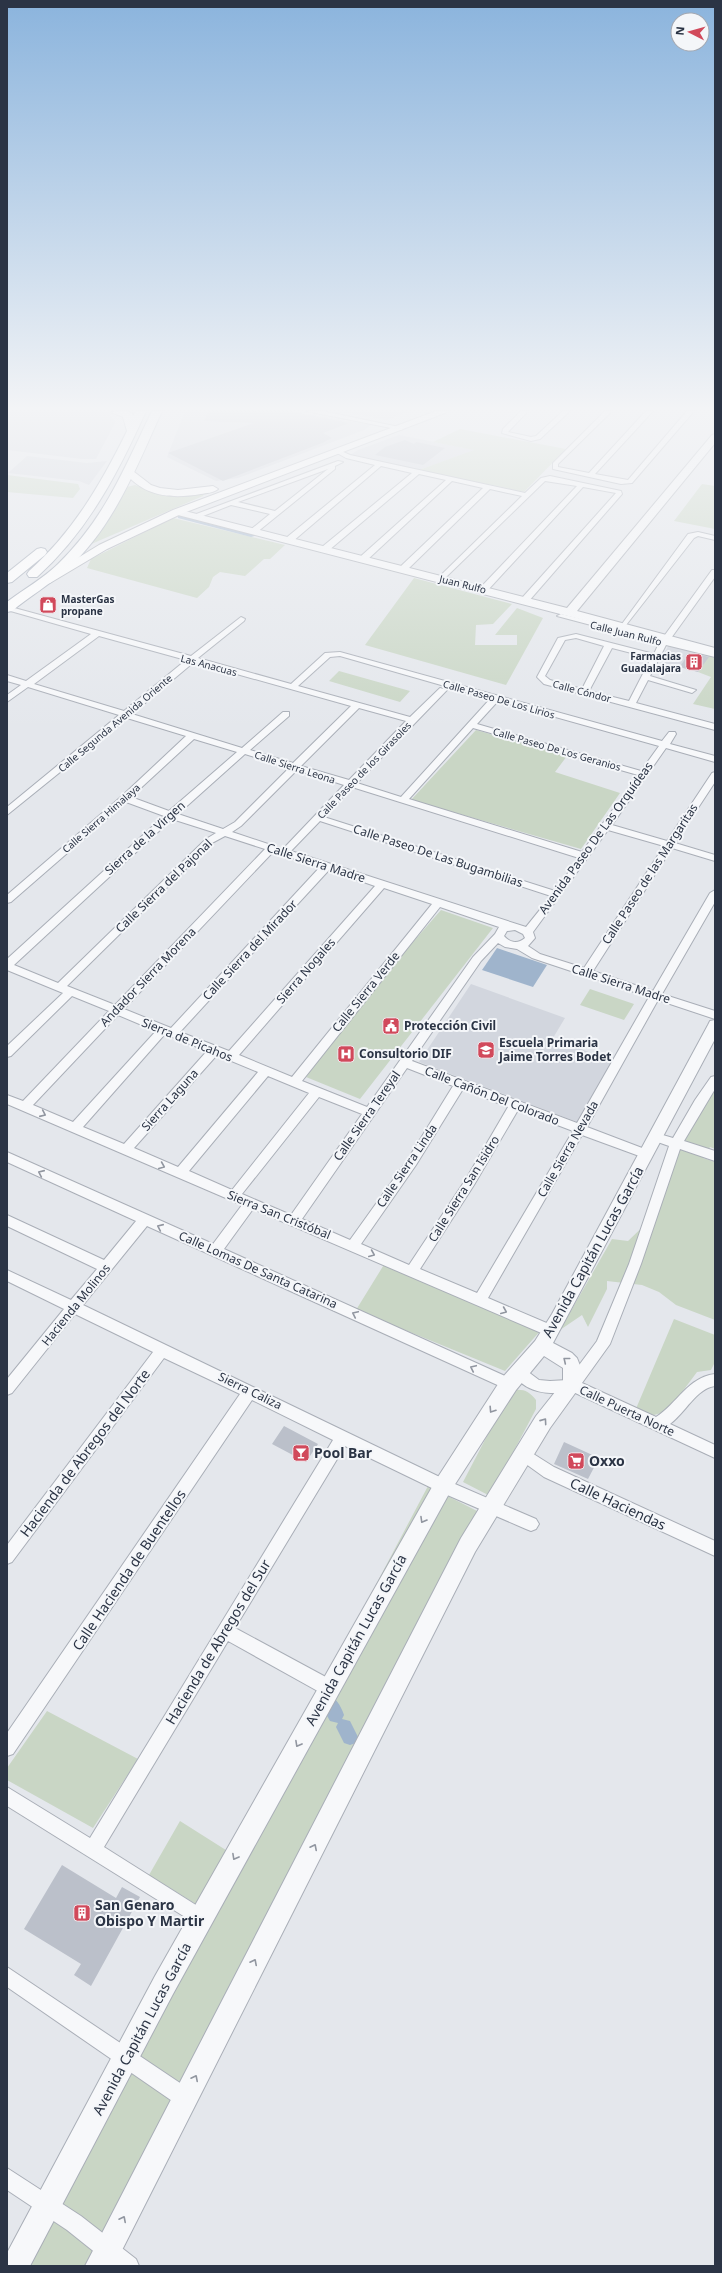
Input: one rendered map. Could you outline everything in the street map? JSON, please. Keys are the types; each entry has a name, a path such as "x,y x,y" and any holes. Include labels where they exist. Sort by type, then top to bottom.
{"main road":[{"path":"47,562 54,546 71,517"},
{"path":"7,593 47,562 86,517"},
{"path":"7,608 62,567 93,533 104,517"},
{"path":"42,583 108,544 166,517"},
{"path":"7,579 43,550 69,521"}],"street":[{"name":"Juan Rulfo","path":"199,517 570,612"},
{"path":"253,531 271,517"},
{"path":"289,540 316,517"},
{"path":"325,549 363,517"},
{"path":"363,559 409,517"},
{"path":"403,569 457,517"},
{"path":"442,578 504,517"},
{"path":"484,589 551,517"},
{"path":"525,600 599,517"},
{"path":"570,612 650,517"},
{"path":"623,625 691,536 698,534 715,538"},
{"path":"642,653 661,637 715,572"},
{"name":"Las Anacuas","path":"7,608 76,628 99,632 192,660 358,704 412,720"},
{"name":"Calle Juan Rulfo","path":"570,612 623,625 661,637"},
{"name":"Calle Juan Rulfo","path":"570,612 661,637 714,649"},
{"name":"Calle Segunda Avenida Oriente","path":"7,812 125,713 241,619"},
{"path":"7,699 99,632"},
{"name":"Calle Cóndor","path":"656,657 576,636 564,637 541,674 543,680 547,682 715,727"},
{"path":"631,705 656,657 661,637"},
{"path":"584,692 609,644"},
{"name":"Calle Paseo De Los Lirios","path":"292,687 328,655 335,654 664,745"},
{"path":"645,677 692,690"},
{"name":"Calle Sierra Leona","path":"7,678 125,713 584,856"},
{"name":"Calle Paseo de los Girasoles","path":"285,852 412,720 444,690"},
{"path":"403,800 495,699"},
{"name":"Calle Sierra del Pajonal","path":"59,988 208,841 225,833 238,824 297,767 358,704"},
{"name":"Sierra de la Virgen","path":"7,965 171,815 286,714"},
{"name":"Calle Paseo De Los Geranios","path":"471,725 643,774"},
{"name":"Calle Sierra Himalaya","path":"7,900 125,798 193,734"},
{"name":"Avenida Paseo De Las Orquídeas","path":"528,932 557,895 672,734"},
{"path":"664,745 715,759"},
{"name":"Calle Paseo de las Margaritas","path":"586,973 715,775"},
{"name":"Calle Sierra Madre","path":"125,798 171,815 508,926 523,928 528,932"},
{"name":"Calle Paseo De Las Bugambilias","path":"318,818 557,895"},
{"path":"606,826 715,858"},
{"name":"Andador Sierra Morena","path":"25,1106 270,848"},
{"name":"Calle Sierra del Mirador","path":"75,1128 327,866"},
{"name":"Sierra Nogales","path":"231,1057 382,884"},
{"name":"Calle Sierra Nevada","path":"479,1301 578,1129 619,1062 654,996 715,893"},
{"name":"Calle Sierra Verde","path":"294,1082 438,902"},
{"path":"499,936 503,929 508,926"},
{"path":"519,945 528,942 530,938 528,932"},
{"name":"Calle Sierra Madre","path":"499,936 509,945 519,945 536,956 715,1015"},
{"name":"Calle Sierra Tereyal","path":"293,1222 368,1112 405,1063 477,959 499,936"},
{"name":"Sierra de Picahos","path":"7,965 115,1011 368,1112"},
{"path":"7,1053 70,992"},
{"name":"Avenida Capitán Lucas García","path":"15,2266 164,1985 329,1688 443,1486 514,1378 546,1338 656,1137 715,1025"},
{"name":"Sierra Laguna","path":"125,1150 215,1050"},
{"name":"Calle Cañón Del Colorado","path":"405,1063 646,1154"},
{"path":"180,1174 266,1071"},
{"path":"103,2258 468,1545 543,1422 603,1344 610,1329 676,1144 698,1102 715,1080"},
{"name":"Calle Sierra Linda","path":"352,1246 412,1162 460,1084"},
{"path":"233,1197 317,1091"},
{"name":"Sierra San Cristóbal","path":"7,1099 233,1197 412,1271 479,1301 546,1338"},
{"name":"Calle Sierra San Isidro","path":"412,1271 470,1182 516,1106"},
{"path":"656,1137 715,1156"},
{"name":"Calle Lomas De Santa Catarina","path":"7,1157 215,1251 514,1378"},
{"path":"215,1251 250,1204"},
{"path":"7,1220 106,1267"},
{"name":"Hacienda Molinos","path":"7,1389 144,1220"},
{"name":"Sierra Caliza","path":"7,1275 343,1436 443,1486 531,1524"},
{"path":"546,1338 571,1364 574,1373 572,1385"},
{"name":"Hacienda de Abregos del Norte","path":"7,1557 163,1349"},
{"name":"Calle Puerta Norte","path":"514,1378 526,1380 543,1387 561,1388 572,1385 715,1452"},
{"path":"656,1425 673,1414 696,1387 713,1380"},
{"name":"Calle Hacienda de Buentellos","path":"7,1748 250,1391"},
{"name":"Hacienda de Abregos del Sur","path":"93,1849 343,1436"},
{"name":"Calle Haciendas","path":"524,1454 549,1472 715,1549"},
{"path":"225,1631 329,1688"},
{"path":"7,1796 201,1918"},
{"path":"7,1976 185,2098"},
{"path":"7,2178 74,2223 103,2258 129,2266"}],"shaded area":[{"name":"Farmacias Guadalajara","path":"668,646 710,656 698,672 660,662"},
{"name":"Escuela Primaria Jaime Torres Bodet","path":"471,984 565,1018 553,1038 614,1062 580,1123 419,1062"}],"green space":[{"path":"107,517 154,517 89,545"},
{"path":"677,517 715,517 715,529 674,521"},
{"path":"173,518 285,545 270,559 264,559 245,576 220,572 213,577 209,587 197,598 87,568 91,559"},
{"path":"414,578 512,604 493,624 476,625 475,645 517,645 517,635 495,635 517,608 543,618 506,685 365,645"},
{"path":"709,656 715,658 715,709 693,704 711,677 698,672"},
{"path":"339,671 410,691 400,702 329,681"},
{"path":"476,730 567,756 555,772 620,793 581,849 411,800"},
{"path":"441,910 493,928 360,1099 306,1077 378,982"},
{"path":"590,989 634,1004 624,1020 580,1005"},
{"path":"715,1086 715,1149 710,1147 703,1158 715,1162 715,1320 676,1305 659,1292 642,1285 607,1281 607,1289 588,1327 582,1315 560,1330 612,1239 628,1241 655,1215 684,1135"},
{"path":"385,1263 541,1330 505,1371 356,1310"},
{"path":"674,1319 715,1335 715,1362 711,1370 697,1372 668,1411 654,1415 635,1411"},
{"path":"521,1390 531,1395 536,1400 536,1409 490,1496 463,1482 510,1392"},
{"path":"428,1486 479,1512 100,2266 16,2266"},
{"path":"47,1711 138,1759 93,1828 7,1780 7,1768"},
{"path":"180,1821 229,1852 199,1906 149,1875"}],"water":[{"path":"497,948 547,965 533,987 482,970"}],"building":[{"name":"Farmacias Guadalajara","path":"693,653 709,657 698,672 680,667 688,654"},
{"name":"Pool Bar","path":"284,1426 318,1444 306,1462 272,1444"},
{"name":"Oxxo","path":"564,1442 599,1458 588,1479 554,1464"},
{"name":"San Genaro Obispo Y Martir","path":"62,1865 116,1898 122,1887 140,1897 91,1986 74,1975 81,1964 24,1929"}],"waterway":[{"path":"185,517 254,535"},
{"path":"326,1700 336,1715"},
{"path":"344,1727 350,1737"}],"place":[{"name":"MasterGas propane","path":"48,605"},
{"name":"Farmacias Guadalajara","path":"694,662"},
{"name":"Protección Civil","path":"391,1026"},
{"name":"Escuela Primaria Jaime Torres Bodet","path":"486,1050"},
{"name":"Consultorio DIF","path":"346,1054"},
{"name":"Pool Bar","path":"301,1453"},
{"name":"Oxxo","path":"576,1461"},
{"name":"San Genaro Obispo Y Martir","path":"82,1913"}]}
